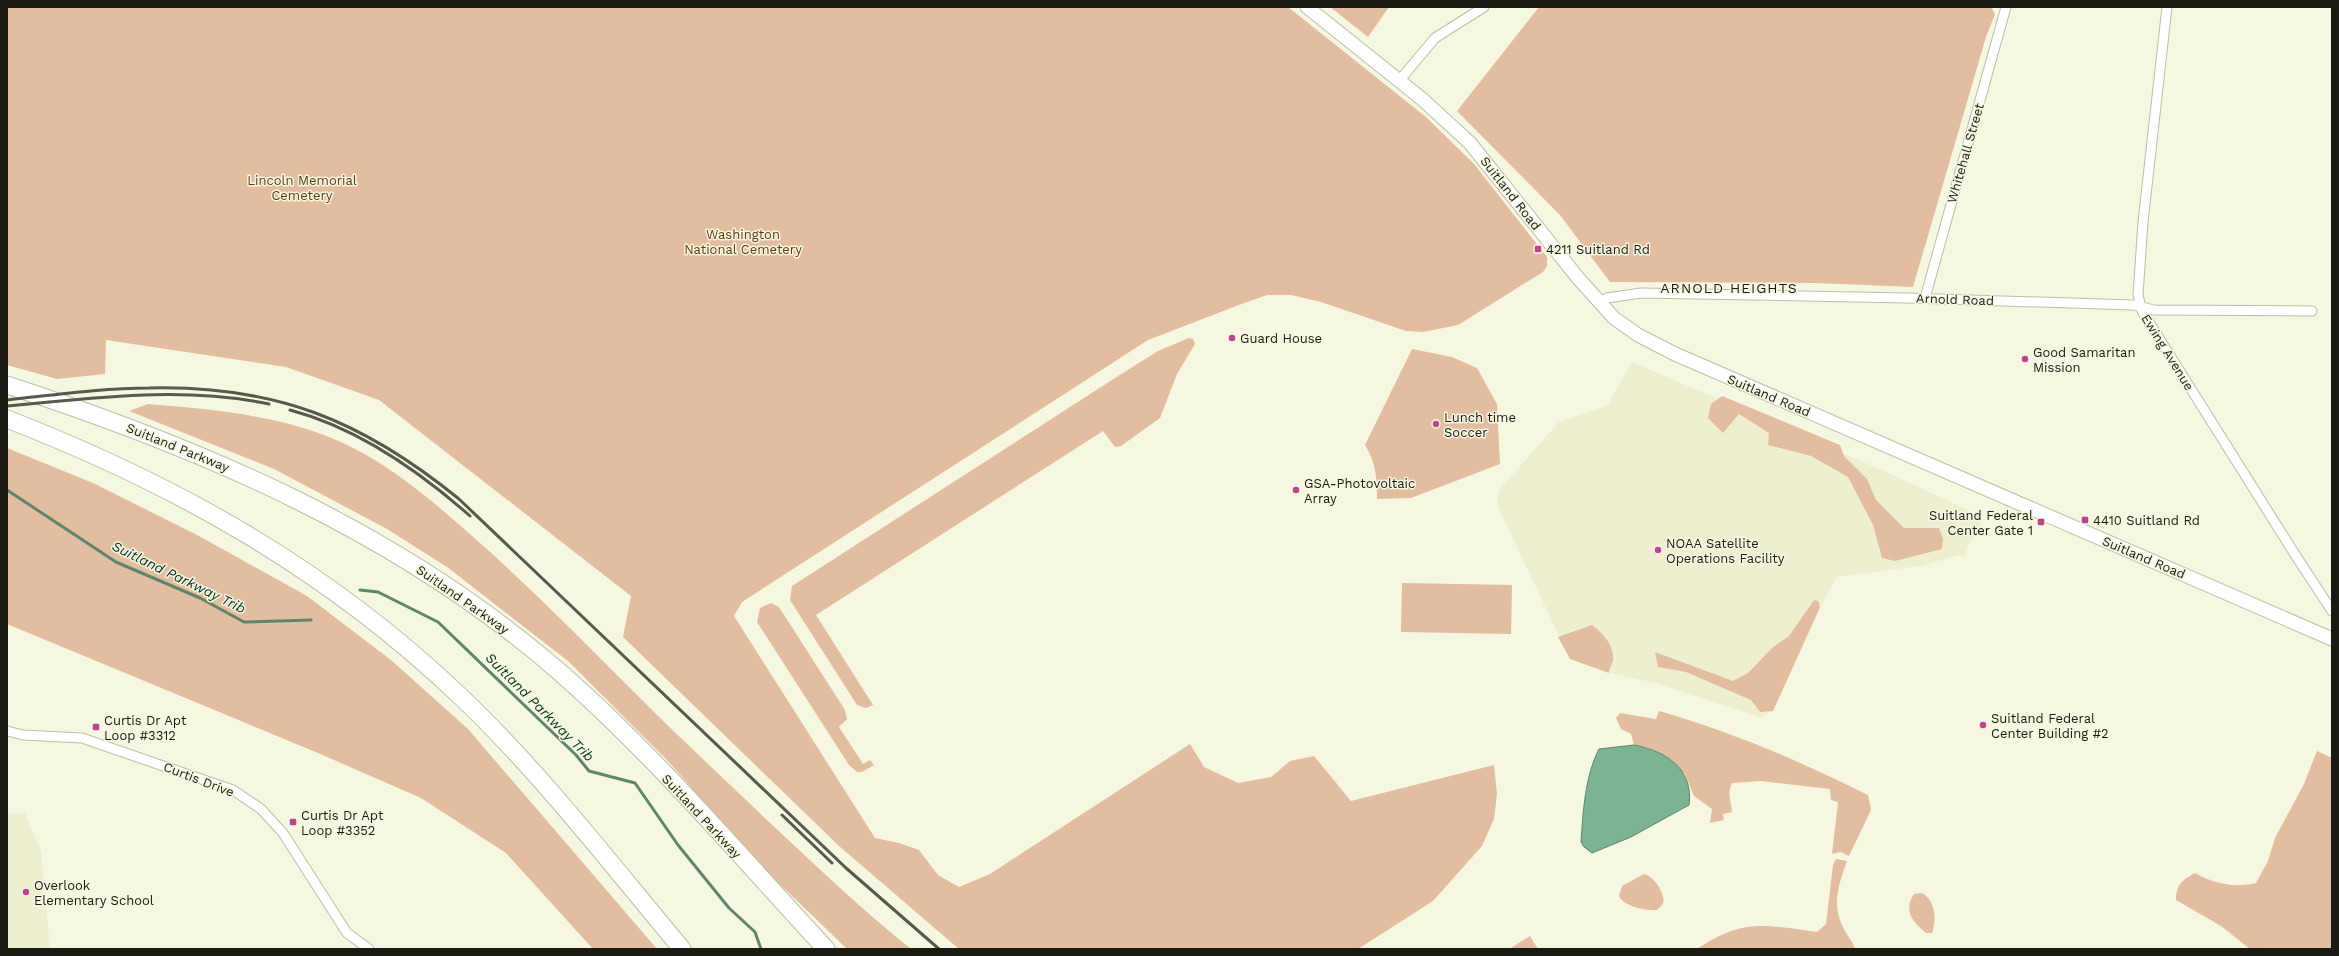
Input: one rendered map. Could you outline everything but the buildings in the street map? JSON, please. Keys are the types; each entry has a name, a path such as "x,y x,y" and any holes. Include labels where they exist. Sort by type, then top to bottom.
{"highway":[{"name":"Suitland Parkway","path":"7,385 135,429 261,482 366,535 460,595 519,639 597,706 651,761 826,949"},
{"path":"7,419 109,461 193,502 281,554 363,612 436,674 508,745 682,949"}],"main road":[{"name":"Suitland Road","path":"1306,7 1448,122 1481,155 1600,304 1632,331 1675,354 2331,637"}],"street":[{"path":"1399,81 1435,38 1484,7"},
{"name":"Whitehall Street","path":"1925,298 2006,7"},
{"name":"Ewing Avenue","path":"2167,7 2144,219 2138,295 2142,311 2288,544 2332,611"},
{"name":"Arnold Road","path":"1600,304 1607,298 1641,293 1925,298 2141,306 2154,310 2312,311"},
{"name":"Curtis Drive","path":"7,731 23,735 82,738 119,749 233,790 261,809 283,833 347,933 369,949"}],"shaded area":[{"name":"NOAA Satellite Operations Facility","path":"1632,362 1882,470 1983,517 1966,551 1965,558 1959,555 1920,566 1837,577 1826,596 1773,711 1761,717 1655,683 1609,673 1570,659 1498,507 1498,494 1499,490 1559,422 1607,406"},
{"path":"1634,745 1657,752 1667,757 1675,764 1687,781 1689,805 1631,837 1592,853 1584,847 1581,842 1586,794 1594,760 1599,749"},
{"name":"Overlook Elementary School","path":"7,813 25,813 41,851 50,949 7,949"}],"green space":[{"path":"7,7 1288,7 1426,117 1474,164 1547,257 1547,266 1543,272 1458,325 1423,332 1406,331 1321,302 1291,295 1267,295 1148,340 742,602 734,616 875,838 899,843 919,850 938,875 959,887 990,874 1190,744 1204,767 1238,783 1271,777 1290,761 1314,756 1351,801 1494,765 1497,794 1494,819 1482,846 1433,901 1358,949 959,949 839,846 623,637 631,596 379,400 286,367 106,340 105,374 57,379 7,365"},
{"path":"1330,7 1389,7 1368,37"},
{"path":"1539,7 1991,7 1995,14 1986,37 1913,287 1815,283 1610,282 1560,215 1457,111"},
{"path":"1189,338 1193,339 1195,344 1177,374 1160,418 1121,446 1115,447 1103,431 816,615 873,705 866,708 857,705 790,600 792,586 1158,351"},
{"name":"Lunch time Soccer","path":"1412,349 1452,357 1477,368 1497,404 1500,464 1411,498 1377,499 1374,464 1365,445"},
{"path":"1722,396 1840,445 1844,456 1867,479 1876,500 1904,528 1939,528 1943,539 1942,549 1895,561 1882,558 1873,525 1848,477 1811,456 1768,445 1769,433 1739,414 1723,433 1708,418 1711,404"},
{"path":"148,404 193,408 259,417 303,428 345,444 402,478 493,554 767,820 820,870 911,949 847,949 759,864 667,760 568,661 447,567 387,529 274,469 129,411"},
{"path":"7,448 93,483 199,536 307,596 391,660 468,729 657,949 593,949 506,853 421,798 318,753 7,624"},
{"path":"1402,583 1512,585 1511,634 1401,632"},
{"path":"1814,600 1818,601 1820,607 1773,711 1760,712 1751,700 1686,672 1658,667 1655,652 1733,681 1748,673 1772,648 1789,636"},
{"path":"771,603 779,607 845,710 847,719 839,727 863,764 870,760 874,765 862,772 857,772 849,765 757,622 760,608"},
{"path":"1592,625 1604,636 1612,650 1613,661 1609,673 1570,659 1558,637"},
{"path":"1659,711 1713,728 1765,748 1817,770 1868,795 1871,810 1849,856 1841,852 1832,854 1838,802 1831,800 1830,789 1761,781 1732,783 1730,794 1732,812 1723,814 1724,820 1710,823 1712,809 1694,796 1685,774 1649,748 1634,745 1631,734 1621,729 1616,718 1620,713 1656,719"},
{"path":"2317,751 2332,758 2332,949 2250,949 2221,926 2176,900 2177,890 2183,881 2195,873 2210,880 2225,884 2240,885 2256,883 2268,861 2275,838 2304,784"},
{"path":"1836,859 1847,861 1839,886 1837,910 1844,930 1853,943 1855,949 1697,949 1728,932 1755,926 1782,927 1817,932 1826,924 1833,865"},
{"path":"1644,874 1652,878 1663,895 1663,904 1657,910 1636,908 1626,903 1619,896 1622,886"},
{"path":"1922,893 1930,900 1934,910 1934,928 1932,933 1926,933 1917,925 1909,910 1909,905 1914,894"},
{"path":"1530,936 1538,949 1509,949"}],"waterway":[{"name":"Suitland Parkway Trib","path":"7,490 116,562 200,598 244,622 311,620"},
{"name":"Suitland Parkway Trib","path":"360,590 378,592 438,622 576,755 589,771 635,783 678,845 729,908 755,932 761,949"}],"railway":[{"path":"7,400 131,388 195,389 237,393 277,401 315,413 352,428 387,448 423,471 459,499 846,868 939,949"},
{"path":"7,406 138,395 204,396 269,404"},
{"path":"290,410 340,428 386,452 430,483 470,516"},
{"path":"782,815 832,863"}],"place":[{"name":"4211 Suitland Rd","path":"1538,249"},
{"name":"Guard House","path":"1232,338"},
{"name":"Good Samaritan Mission","path":"2025,359"},
{"name":"Lunch time Soccer","path":"1436,424"},
{"name":"GSA-Photovoltaic Array","path":"1296,490"},
{"name":"4410 Suitland Rd","path":"2085,520"},
{"name":"Suitland Federal Center Gate 1","path":"2041,522"},
{"name":"NOAA Satellite Operations Facility","path":"1658,550"},
{"name":"Suitland Federal Center Building #2","path":"1983,725"},
{"name":"Curtis Dr Apt Loop #3312","path":"96,727"},
{"name":"Curtis Dr Apt Loop #3352","path":"293,822"},
{"name":"Overlook Elementary School","path":"26,892"}],"district":[{"name":"ARNOLD HEIGHTS","path":"1729,288"}],"park label":[{"name":"Lincoln Memorial Cemetery","path":"302,188"},
{"name":"Washington National Cemetery","path":"743,242"}]}
